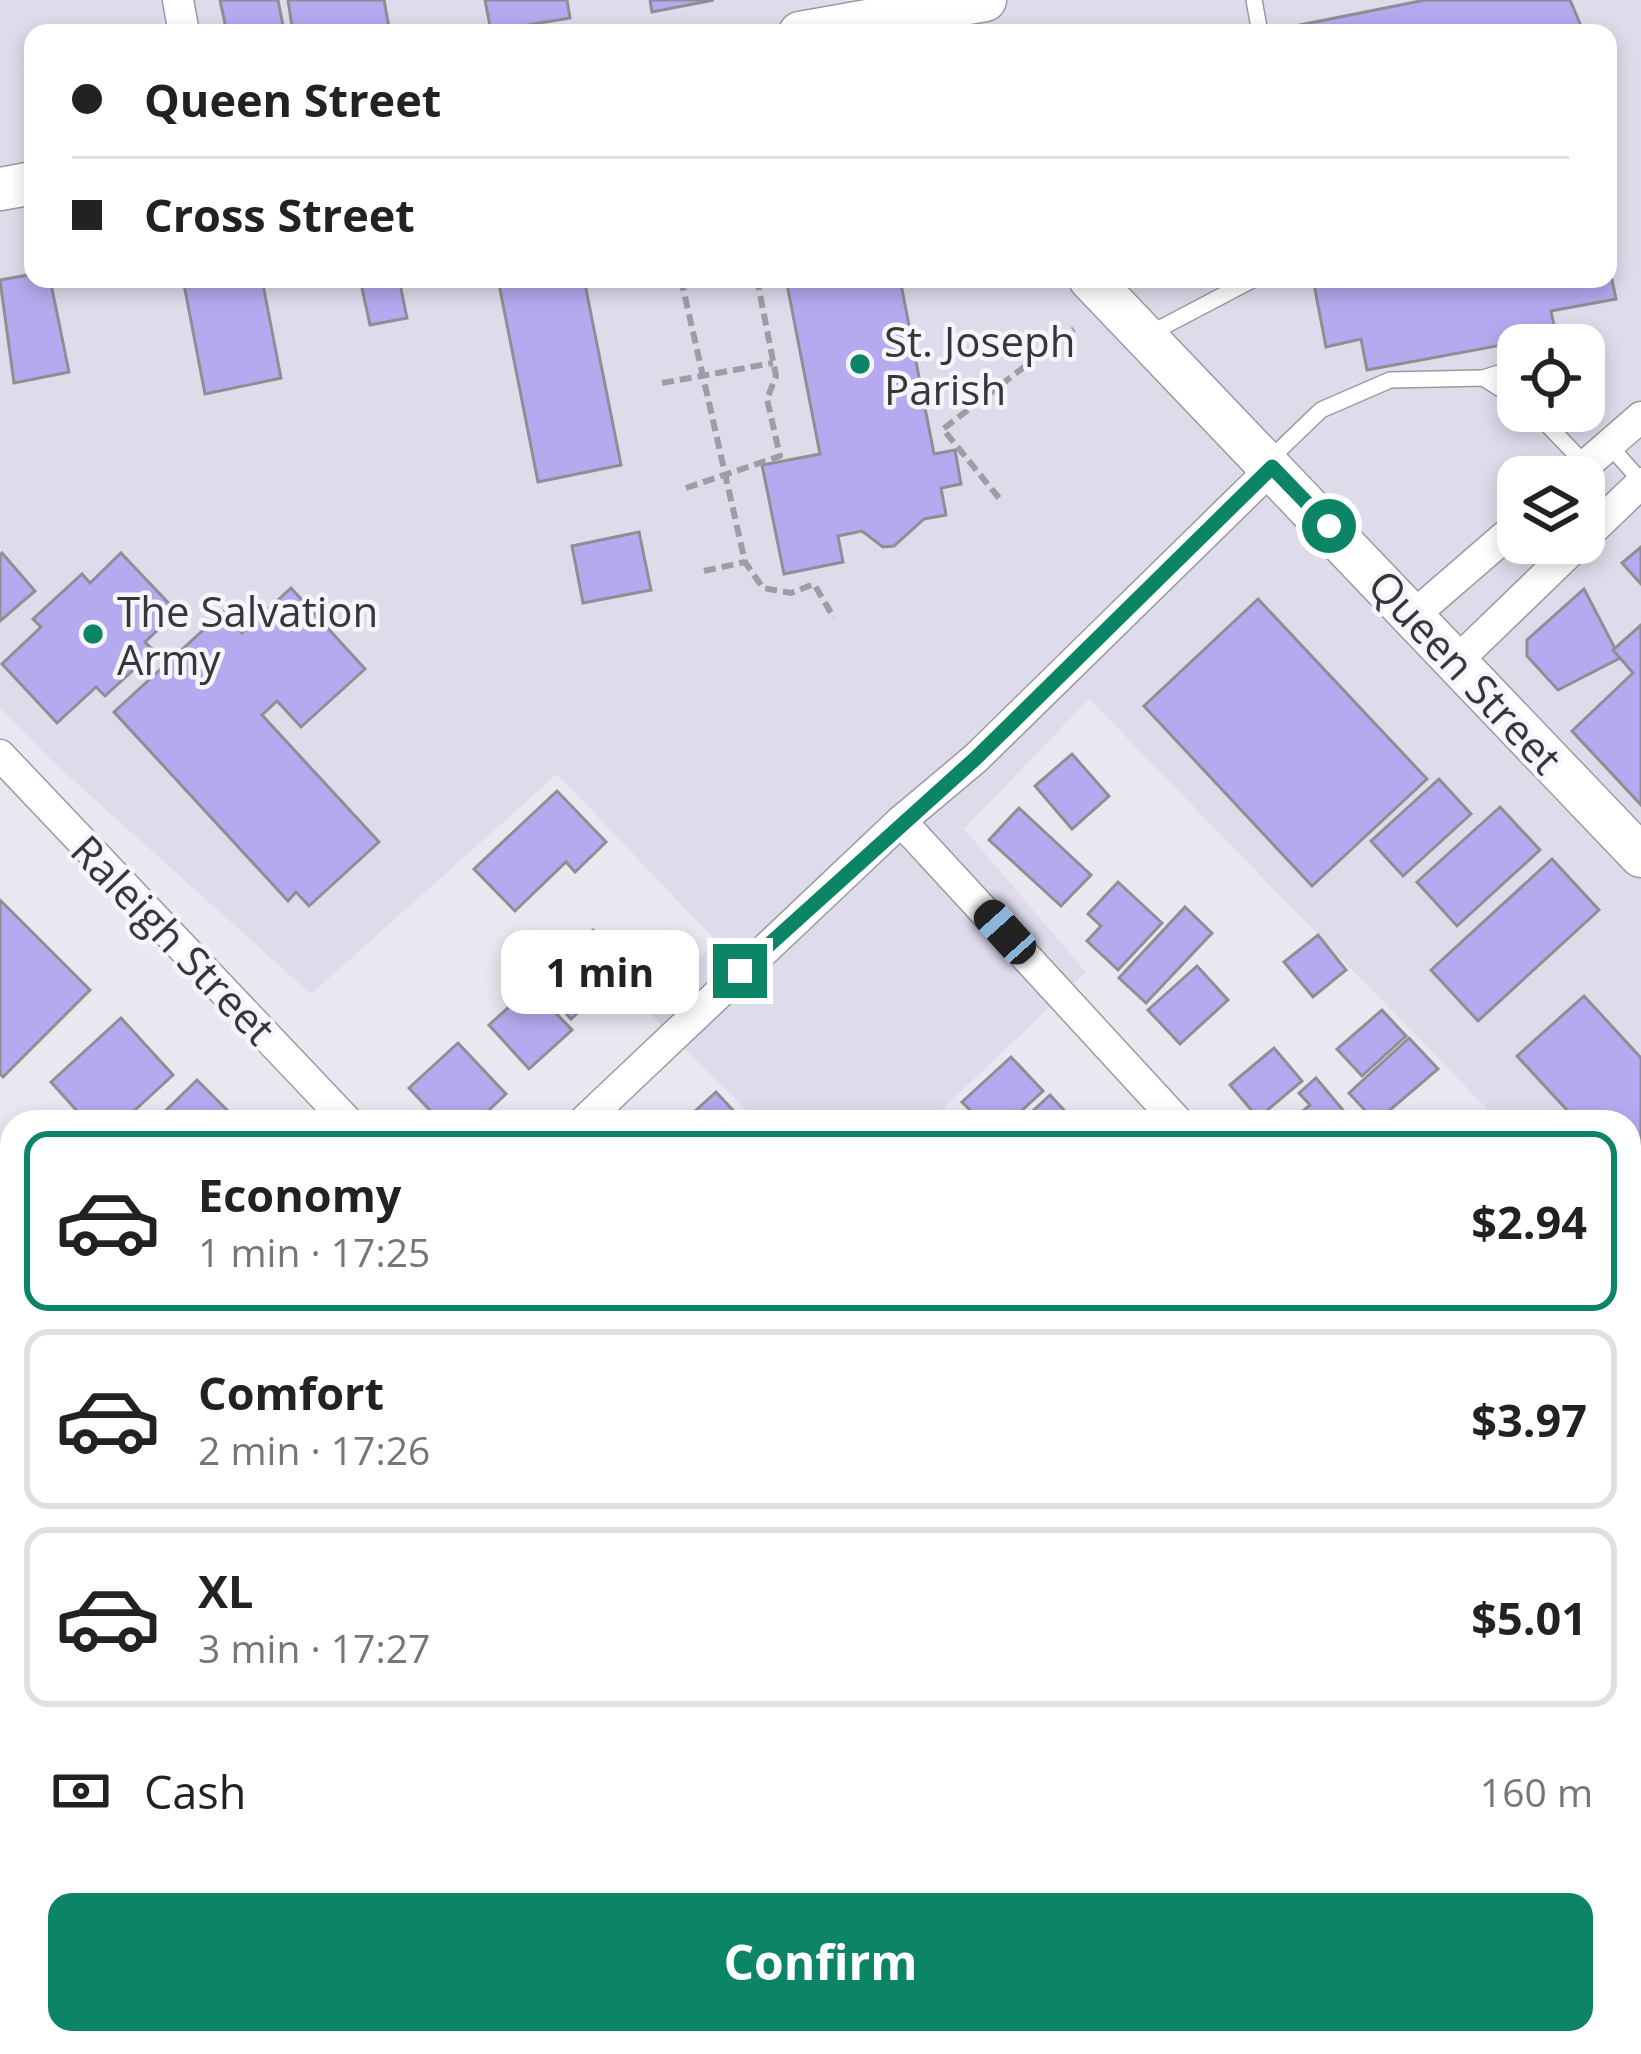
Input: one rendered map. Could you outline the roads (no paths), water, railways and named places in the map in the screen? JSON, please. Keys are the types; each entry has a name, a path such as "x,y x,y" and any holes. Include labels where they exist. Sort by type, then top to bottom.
{"street":[{"path":"839,19 985,0"},
{"name":"Queen Street","path":"1099,288 1641,856"},
{"path":"1596,456 1641,417"},
{"path":"596,1110 901,821 976,758 1269,465"},
{"path":"1605,517 1641,482"},
{"path":"1414,615 1497,543"},
{"path":"1458,660 1556,564"},
{"name":"Raleigh Street","path":"0,755 337,1110"},
{"path":"901,821 1167,1110"}],"lane":[{"path":"1146,336 1237,288"},
{"path":"1269,465 1321,410 1390,380 1497,374"},
{"path":"1483,378 1497,387"},
{"path":"1557,432 1583,456"},
{"path":"1605,468 1641,482"}],"place":[{"name":"St. Joseph Parish","path":"860,364"},
{"name":"The Salvation Army","path":"93,634"}]}
